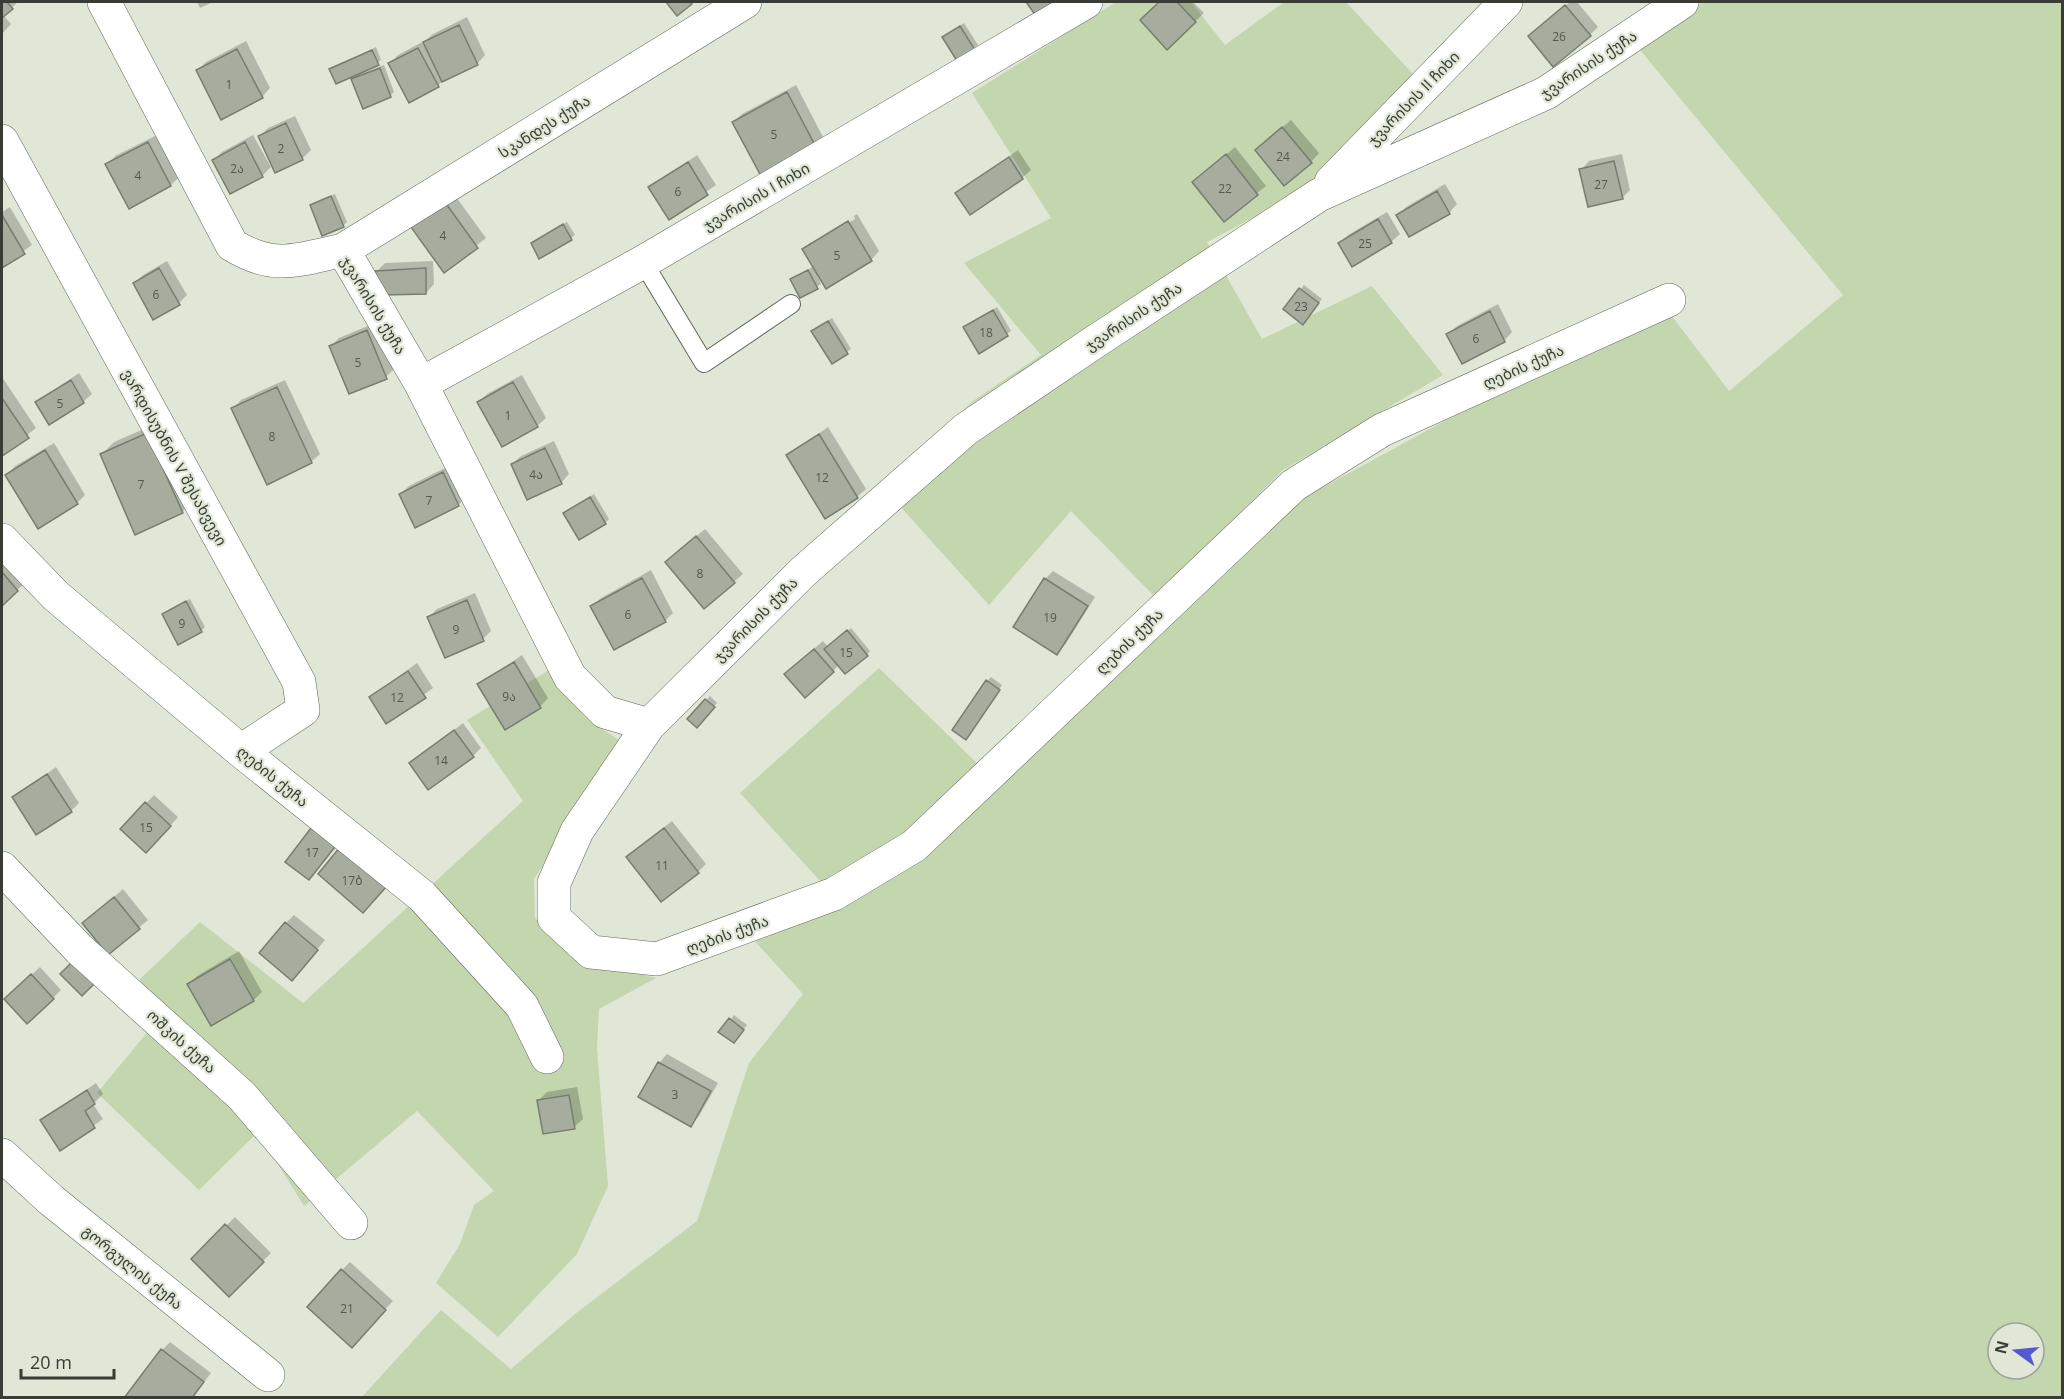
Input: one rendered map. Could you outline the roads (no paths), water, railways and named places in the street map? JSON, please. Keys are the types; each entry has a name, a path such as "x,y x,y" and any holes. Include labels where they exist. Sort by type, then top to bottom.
{"street":[{"name":"სკანდეს ქუჩა","path":"343,250 745,2"},
{"name":"ჯვარისის I ჩიხი","path":"421,384 643,262 1086,2"},
{"name":"ჯვარისის II ჩიხი","path":"1319,195 1506,2"},
{"name":"ჯვარისის ქუჩა","path":"114,5 231,245 253,258 282,263 343,250 421,384 570,677 605,712 649,725 804,572 966,429 1319,195 1546,93 1682,2"},
{"name":"ვარდისუბნის V შესახვევი","path":"2,141 298,682 303,710 241,751"},
{"name":"ღების ქუჩა","path":"649,725 577,831 554,883 554,918 591,951 657,959 834,894 914,846 1294,485 1382,430 1669,300"},
{"name":"ღების ქუჩა","path":"2,540 56,596 241,751 422,896 522,1006 548,1057"},
{"name":"ოშკის ქუჩა","path":"2,868 79,949 242,1096 351,1223"},
{"name":"გორგულის ქუჩა","path":"2,1155 51,1200 268,1375"}],"lane":[{"path":"643,262 704,363 791,304"}]}
